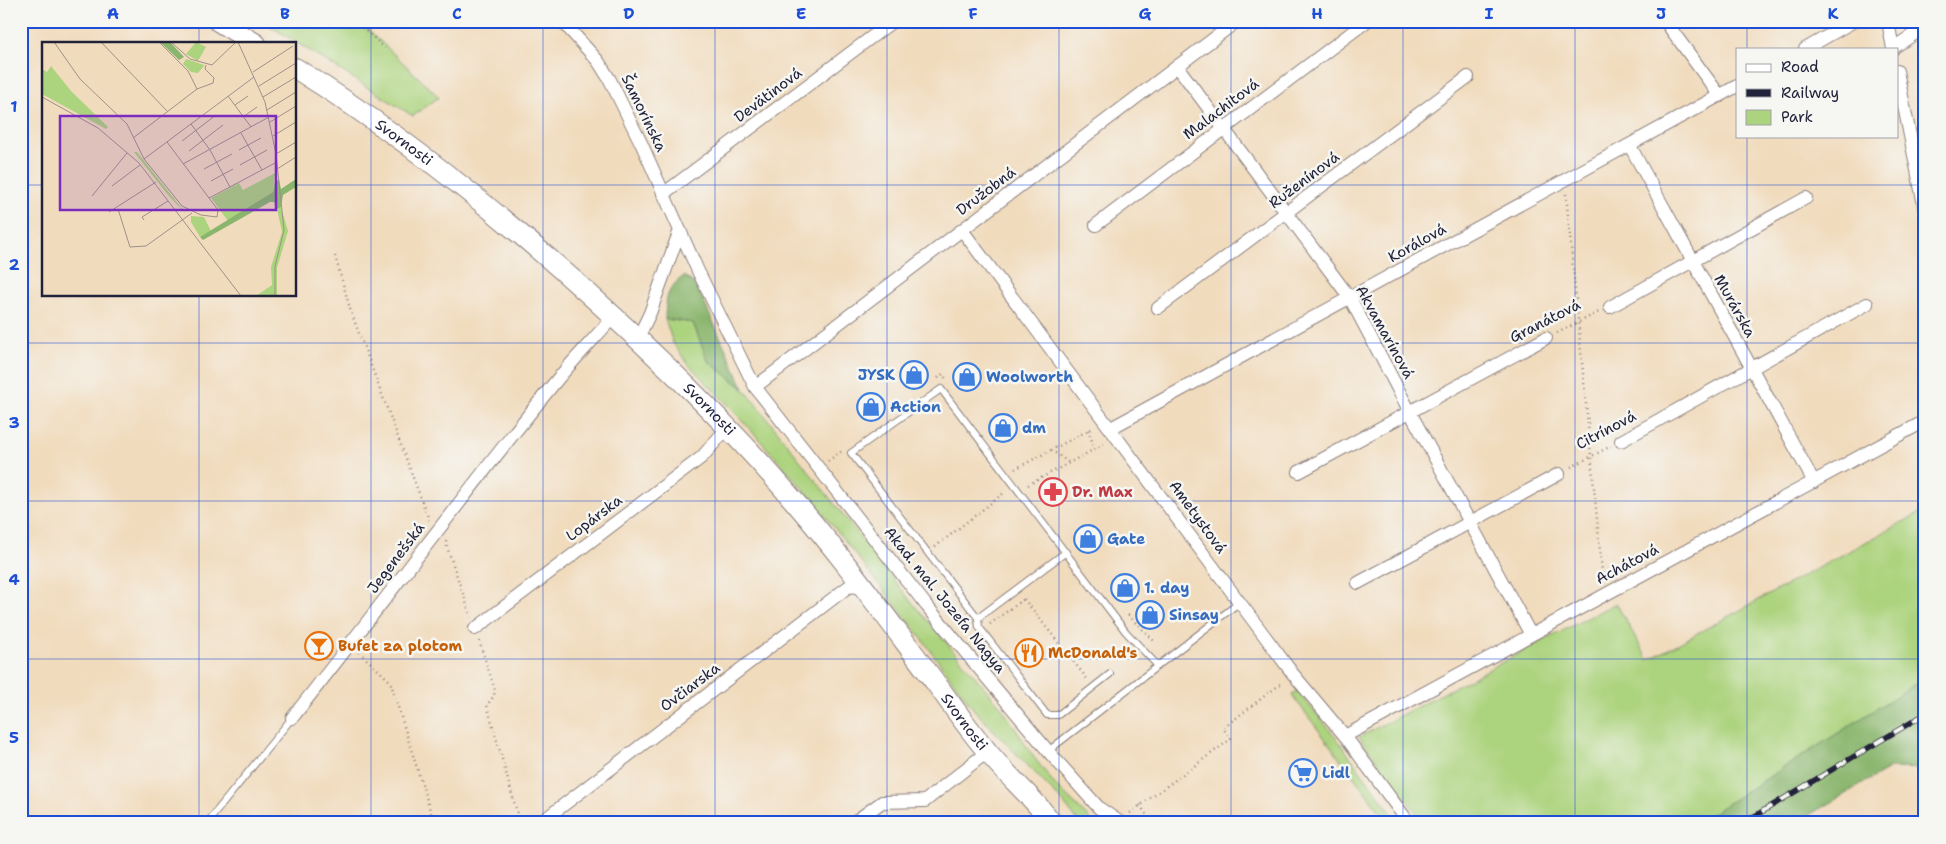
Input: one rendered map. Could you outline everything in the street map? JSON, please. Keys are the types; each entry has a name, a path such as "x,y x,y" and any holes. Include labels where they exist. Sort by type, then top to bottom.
{"main road":[{"path":"218,21 253,42"},
{"name":"Svornosti","path":"296,69 345,100 462,185 540,250 614,316 728,427 795,502 863,586 987,752 1052,823"}],"street":[{"name":"Šamorínska","path":"562,21 605,71 642,145 663,194 755,387"},
{"name":"Devätinová","path":"663,194 893,21"},
{"name":"Družobná","path":"755,387 1236,21"},
{"name":"Malachitová","path":"1096,225 1367,21"},
{"path":"1664,21 1720,96"},
{"path":"1806,48 1854,21"},
{"path":"1888,21 1893,48 1925,27"},
{"name":"Akvamarínová","path":"1177,66 1350,298 1531,634"},
{"path":"1898,75 1922,175 1925,210"},
{"name":"Ruženínová","path":"1158,308 1468,77"},
{"name":"Korálová","path":"1111,428 1736,87"},
{"name":"Murárska","path":"1630,146 1814,482"},
{"path":"1610,307 1806,198"},
{"path":"638,338 650,313 680,230"},
{"name":"Ametystová","path":"962,230 1293,674 1345,736 1409,823"},
{"name":"Citrínová","path":"1621,442 1867,304"},
{"name":"Jegenešská","path":"292,718 446,519 557,380 614,316"},
{"name":"Granátová","path":"1299,472 1546,338"},
{"name":"Akad. mal. Jozefa Nagya","path":"755,387 926,605 1048,751 1100,808 1124,818"},
{"name":"Achátová","path":"1345,736 1925,421"},
{"name":"Lopárska","path":"475,629 702,457 728,427"},
{"path":"1358,583 1559,474"},
{"name":"Ovčiarska","path":"540,823 848,587 863,586"},
{"path":"853,823 882,802 925,800 987,752"}],"lane":[{"path":"1110,674 1058,715 1047,715 980,627 978,618 851,453 941,388 1126,632 1158,666"},
{"path":"978,618 1066,552"},
{"path":"1048,751 1240,602"},
{"name":"Jegenešská","path":"208,823 292,718"}],"path":[{"path":"355,21 385,48"},
{"path":"1565,181 1603,585"},
{"path":"335,256 351,312 434,535"},
{"name":"Granátová","path":"1546,338 1610,307"},
{"path":"1015,469 1097,426"},
{"path":"1088,430 1095,449"},
{"path":"1027,485 1108,442"},
{"name":"Citrínová","path":"1559,474 1590,456 1621,442"},
{"path":"1051,450 1069,463"},
{"path":"928,552 1014,485"},
{"path":"446,519 447,547 495,690 494,696 488,705 520,823"},
{"path":"1024,599 1093,687"},
{"path":"350,645 390,681 434,823"},
{"path":"1124,818 1231,740 1224,728 1284,681"},
{"path":"1140,805 1152,823"}],"green space":[{"path":"262,21 359,21 439,97 413,116"},
{"path":"684,276 696,285 744,389 708,361 693,323 665,319 668,294"},
{"path":"665,319 693,323 708,361 744,389 910,600 1002,708 1033,756 1056,786 1094,823 1079,823 1063,802 975,711 914,628 805,491 732,409 688,364 673,343"},
{"path":"1925,510 1925,650 1920,681 1697,823 1424,823 1359,737 1616,603 1648,660"},
{"path":"1925,650 1925,769 1890,768 1795,823 1697,823 1920,681"},
{"path":"1297,691 1331,731 1399,823 1389,823 1378,809 1292,695"}],"railway":[{"path":"1743,823 1925,714"}],"place":[{"name":"JYSK","path":"914,375"},
{"name":"Woolworth","path":"967,377"},
{"name":"Action","path":"871,407"},
{"name":"dm","path":"1003,428"},
{"name":"Dr. Max","path":"1053,492"},
{"name":"Gate","path":"1088,539"},
{"name":"1. day","path":"1125,588"},
{"name":"Sinsay","path":"1150,615"},
{"name":"Bufet za plotom","path":"319,646"},
{"name":"McDonald's","path":"1029,653"},
{"name":"Lidl","path":"1303,773"}]}
